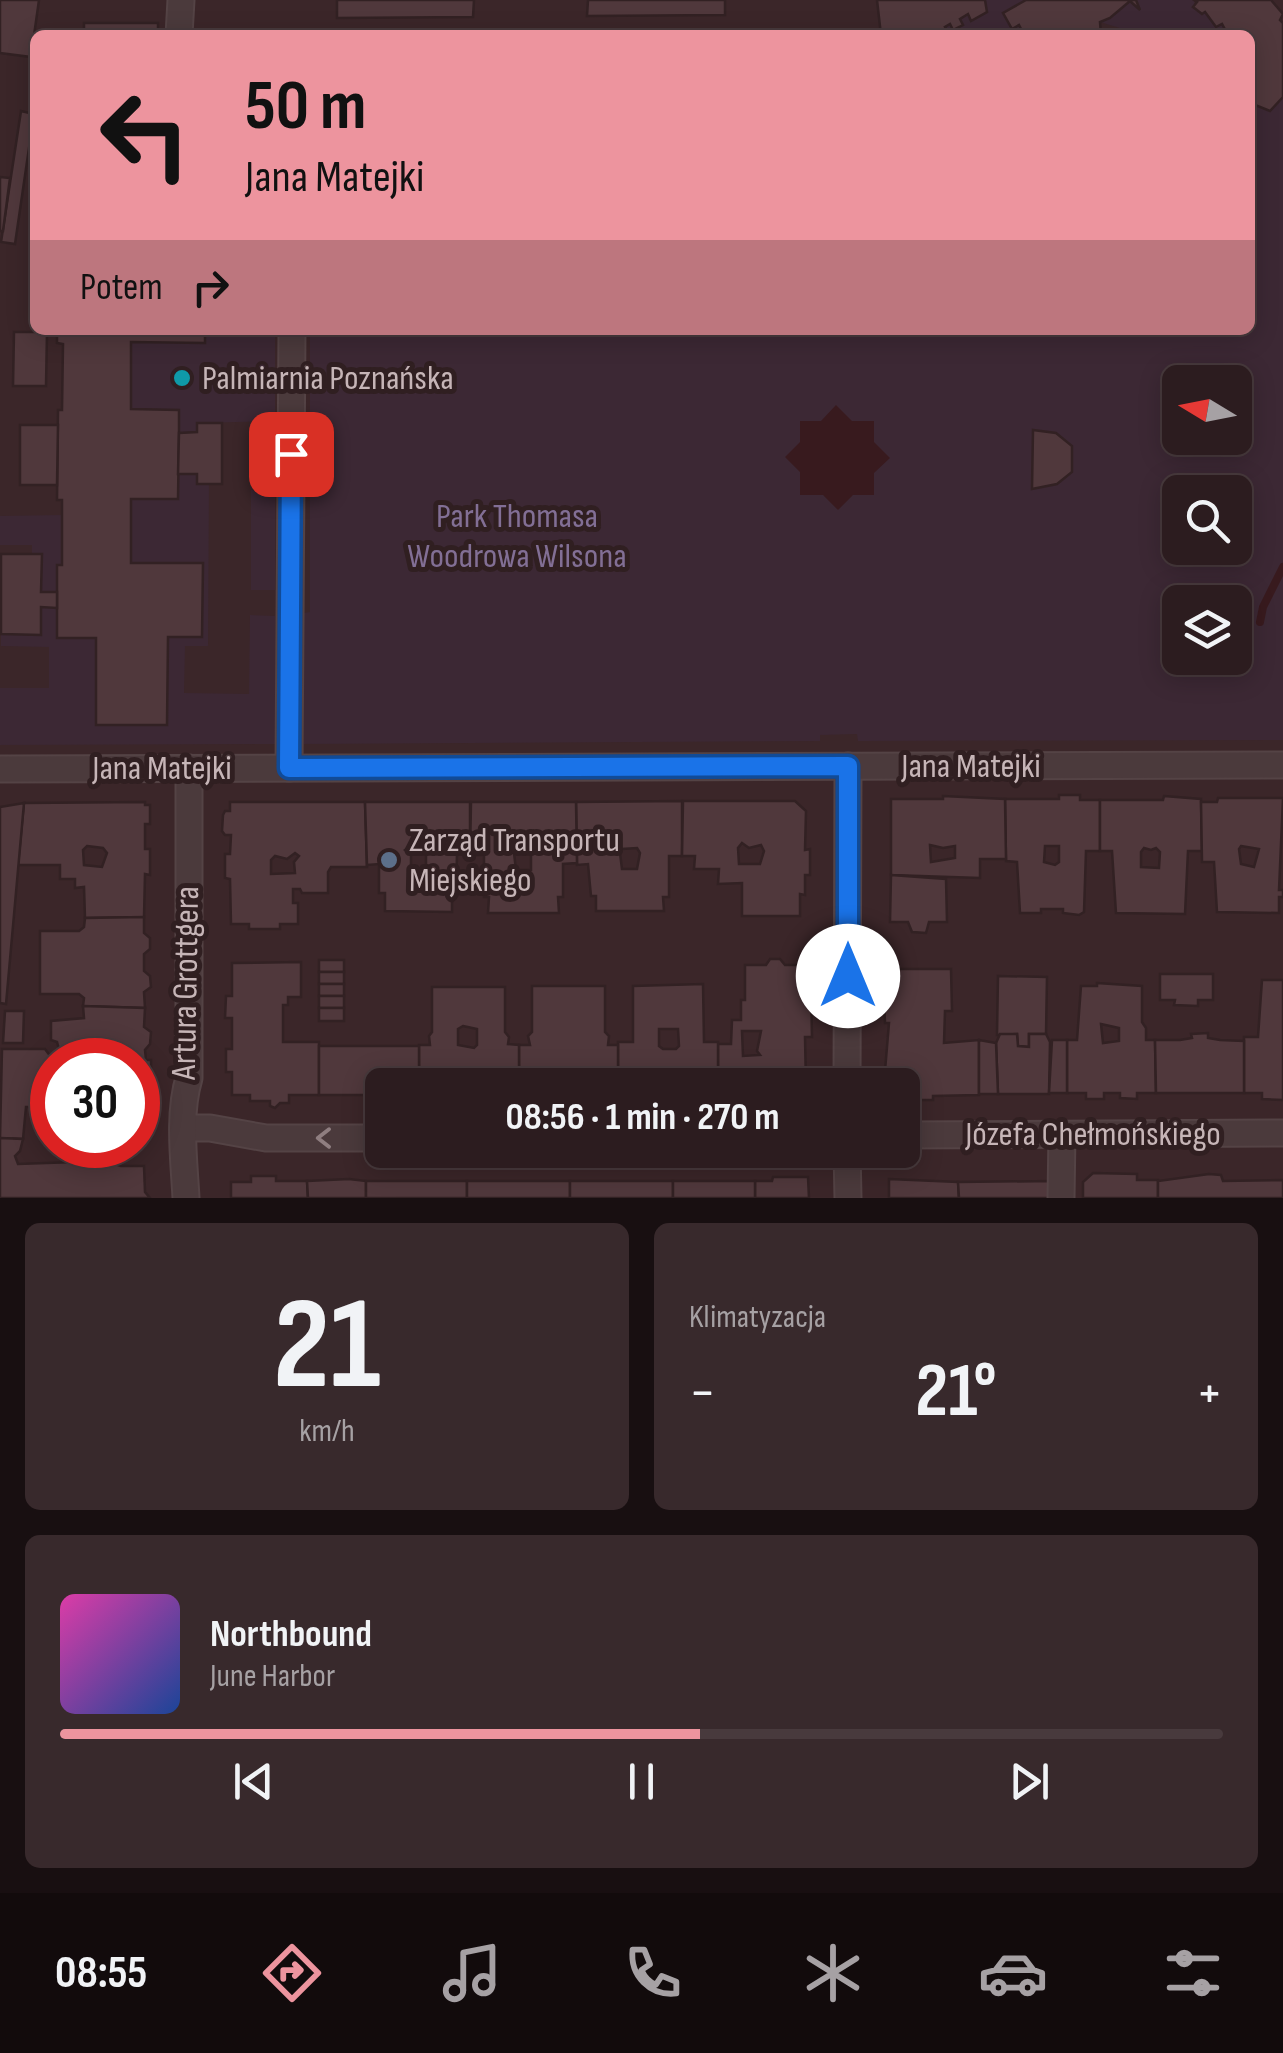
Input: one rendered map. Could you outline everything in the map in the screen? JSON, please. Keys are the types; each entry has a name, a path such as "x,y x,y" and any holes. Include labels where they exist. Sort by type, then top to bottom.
{"street":[{"path":"179,30 180,4"},
{"path":"289,768 292,335"},
{"name":"Jana Matejki","path":"0,769 1283,765"},
{"path":"848,766 848,1068"},
{"name":"Artura Grottgera","path":"186,1198 189,768"},
{"path":"184,1128 210,1128 266,1138 365,1138"},
{"path":"1062,1134 1062,1198"},
{"name":"Józefa Chełmońskiego","path":"920,1135 1283,1134"},
{"path":"847,1168 848,1198"}],"green space":[{"path":"985,0 1026,0 1003,13 1012,29 1019,25 1022,30 954,30 963,25 960,19 968,14 972,20"},
{"path":"1135,0 1194,0 1216,27 1222,24 1226,30 1126,30 1100,22 1130,1 1137,8"},
{"name":"Park Thomasa Woodrowa Wilsona","path":"1283,97 1283,740 858,741 857,734 820,735 820,741 304,744 304,613 310,612 310,335 1255,335 1255,105 1270,111"},
{"path":"205,335 275,335 275,421 198,423 197,432 179,433 178,410 131,409 131,342 204,343"},
{"path":"178,474 197,474 209,484 208,646 185,646 184,693 249,694 250,615 275,616 275,744 0,745 0,688 49,688 49,647 1,646 1,634 41,635 41,607 57,608 57,638 202,637 203,564 131,563 131,499 178,499"},
{"path":"251,490 275,491 275,590 251,590"},
{"path":"62,515 62,565 57,565 57,592 41,592 42,555 32,554 32,545 0,545 0,516"}],"shaded area":[{"path":"836,405 852,421 874,421 874,442 890,458 874,473 874,495 853,495 838,510 823,495 800,495 800,472 785,457 800,442 800,421 821,421"}],"building":[{"path":"0,0 39,0 35,30 30,30 30,57 0,53"},
{"path":"337,0 474,0 473,17 337,18"},
{"path":"588,0 725,0 725,15 587,16"},
{"path":"877,0 985,0 987,12 971,21 968,14 960,19 963,25 953,30 950,24 945,27 947,30 880,30"},
{"path":"1026,0 1136,0 1140,10 1130,1 1100,22 1101,30 1022,30 1019,25 1012,29 1003,13"},
{"path":"1194,0 1271,0 1283,14 1283,97 1270,111 1255,105 1255,30 1225,30 1222,24 1216,27 1205,12 1193,7 1197,2"},
{"path":"84,23 158,23 158,30 84,30"},
{"path":"21,111 30,113 30,141 15,244 1,242"},
{"path":"0,177 10,178 3,231 0,231"},
{"path":"14,332 47,335 46,386 13,386"},
{"name":"Palmiarnia Poznańska","path":"57,335 205,335 205,343 131,342 131,409 179,410 179,433 178,499 131,499 131,563 203,563 202,637 168,637 167,725 96,725 96,638 57,638 57,565 62,565 62,500 57,500 58,410 62,410 63,344 57,343"},
{"path":"197,423 222,423 222,484 197,484 197,474 178,474 179,433 197,432"},
{"path":"20,425 58,425 57,485 20,485"},
{"path":"1033,430 1056,433 1072,446 1072,472 1057,484 1032,489"},
{"path":"1,554 42,554 41,592 57,592 57,608 41,607 41,635 1,634"},
{"path":"1059,795 1080,795 1080,800 1100,800 1100,851 1086,851 1084,912 1079,915 1063,913 1063,909 1041,909 1041,913 1020,913 1017,862 1006,861 1005,799 1059,799","holes":["1045,846 1059,846 1059,862 1044,862"]},
{"path":"1164,796 1201,799 1202,851 1188,851 1185,914 1116,913 1112,851 1100,851 1100,800 1163,800","holes":["1144,848 1156,848 1160,852 1159,868 1141,867 1141,852"]},
{"path":"1218,798 1283,798 1279,890 1283,890 1283,897 1279,897 1279,913 1217,912 1214,862 1202,862 1201,802 1217,802","holes":["1241,846 1259,849 1254,867 1241,864"]},
{"path":"891,799 1005,799 1006,859 980,859 980,878 891,875","holes":["930,845 955,846 955,858 931,862"]},
{"path":"682,801 682,856 669,856 669,897 663,897 664,911 596,911 588,864 577,865 576,802","holes":["637,848 637,869 622,869 622,849"]},
{"path":"683,801 795,801 806,811 805,850 810,849 810,875 805,875 805,895 800,894 800,916 742,916 742,883 718,884 719,869 694,869 695,856 682,856","holes":["742,843 749,848 761,845 764,851 760,864 739,864 738,848"]},
{"path":"230,802 365,802 367,867 331,867 328,893 293,889 298,924 280,924 280,929 249,929 249,924 231,924 225,854 230,854 231,835 222,831 223,815 230,811","holes":["275,856 299,856 294,862 295,873 271,874 271,860"]},
{"name":"Zarząd Transportu Miejskiego","path":"365,802 470,802 470,855 457,854 452,912 385,911 385,893 379,893 379,864 367,865","holes":["405,850 431,850 426,855 426,870 411,870 411,855"]},
{"path":"471,802 576,802 577,863 563,864 559,913 488,913 484,855 470,855","holes":["517,849 531,849 531,870 516,870 514,853"]},
{"path":"24,803 150,805 150,824 145,824 150,875 145,874 144,917 85,918 84,887 75,888 75,879 60,879 60,865 18,865","holes":["87,846 103,848 107,853 102,867 84,865 83,850"]},
{"path":"24,803 6,1004 0,1003 0,807"},
{"path":"891,875 946,879 947,922 929,922 926,933 912,932 908,922 890,922"},
{"path":"144,917 150,949 144,954 144,971 150,976 151,987 144,992 145,1008 83,1006 84,998 79,994 40,994 40,931 79,931 85,918"},
{"path":"770,959 780,959 785,965 806,965 812,1037 805,1037 806,1068 718,1068 718,1044 731,1044 732,1020 741,1020 745,965 766,965","holes":["742,1031 761,1031 757,1051 760,1055 743,1056"]},
{"path":"319,960 344,960 344,972 319,972"},
{"path":"301,962 301,997 288,997 288,1005 283,1005 283,1042 319,1042 319,1095 289,1095 289,1103 280,1103 275,1108 270,1101 250,1101 250,1095 232,1095 226,1049 232,1049 232,1018 225,1018 226,996 232,996 232,963"},
{"path":"889,969 951,969 952,1011 945,1011 944,1043 979,1040 979,1095 920,1100 920,1068 885,1068 889,1023 885,1023 884,1001 889,1001"},
{"path":"319,972 344,972 344,984 319,984"},
{"path":"1160,974 1213,974 1213,1000 1198,1000 1198,1006 1160,1000"},
{"path":"998,976 1047,977 1046,1034 1029,1034 1029,1047 1018,1046 1017,1034 997,1035"},
{"path":"1262,980 1283,980 1283,1100 1262,1099 1262,1093 1244,1093 1244,1037 1258,1037"},
{"path":"319,984 344,984 344,996 319,996"},
{"path":"703,984 704,1042 718,1042 718,1068 618,1068 618,1042 633,1042 633,986","holes":["659,1029 678,1029 679,1046 659,1046"]},
{"path":"532,986 605,986 605,1032 608,1045 618,1045 618,1068 519,1068 519,1045 530,1045 528,1036 532,1032"},
{"path":"1081,986 1142,986 1146,1040 1155,1040 1156,1093 1137,1093 1137,1099 1104,1093 1104,1099 1086,1099 1086,1093 1067,1093 1067,1040 1077,1040","holes":["1101,1024 1119,1028 1119,1041 1103,1043"]},
{"path":"432,987 505,987 505,1032 508,1044 519,1045 519,1068 419,1068 419,1045 430,1045","holes":["458,1029 477,1029 477,1045 458,1045"]},
{"path":"319,996 344,996 344,1008 319,1008"},
{"path":"83,1006 145,1008 144,1027 151,1032 150,1038 51,1038 51,1021 84,1018"},
{"path":"319,1008 344,1008 344,1021 319,1021"},
{"path":"5,1011 24,1011 23,1043 3,1043"},
{"path":"1208,1033 1208,1038 1244,1041 1244,1093 1156,1093 1155,1040 1180,1040 1192,1038 1191,1034"},
{"path":"1000,1034 1017,1034 1018,1046 1029,1047 1029,1034 1046,1034 1050,1042 1049,1094 998,1094 996,1043"},
{"path":"979,1040 996,1043 998,1094 979,1094"},
{"path":"1052,1040 1067,1040 1067,1093 1049,1093"},
{"path":"319,1046 419,1046 419,1068 365,1068 365,1095 319,1095"},
{"path":"2,1049 30,1049 30,1107 26,1107 23,1139 0,1138"},
{"path":"0,1138 23,1139 15,1156 18,1164 30,1164 30,1168 144,1168 145,1192 150,1198 0,1198"},
{"path":"1093,1173 1137,1174 1137,1180 1158,1180 1158,1198 1083,1198 1083,1182"},
{"path":"1221,1175 1223,1181 1283,1180 1283,1198 1158,1198 1158,1181"},
{"path":"251,1176 307,1181 308,1198 231,1198 231,1182 251,1182"},
{"path":"773,1177 808,1177 809,1198 755,1198 755,1181 772,1181"},
{"path":"889,1179 958,1182 959,1198 889,1198"},
{"path":"307,1181 366,1181 366,1198 308,1198"},
{"path":"366,1181 467,1181 467,1198 366,1198"},
{"path":"467,1181 570,1181 570,1198 467,1198"},
{"path":"570,1181 673,1181 673,1198 570,1198"},
{"path":"673,1181 755,1181 755,1198 673,1198"},
{"path":"1053,1181 1053,1198 959,1198 958,1182"}],"waterway":[{"path":"1260,622 1263,607 1283,567"}],"place":[{"name":"Palmiarnia Poznańska","path":"182,378"},
{"name":"Zarząd Transportu Miejskiego","path":"389,860"}],"route":[{"path":"291,454 289,768 848,766 848,976"}]}
